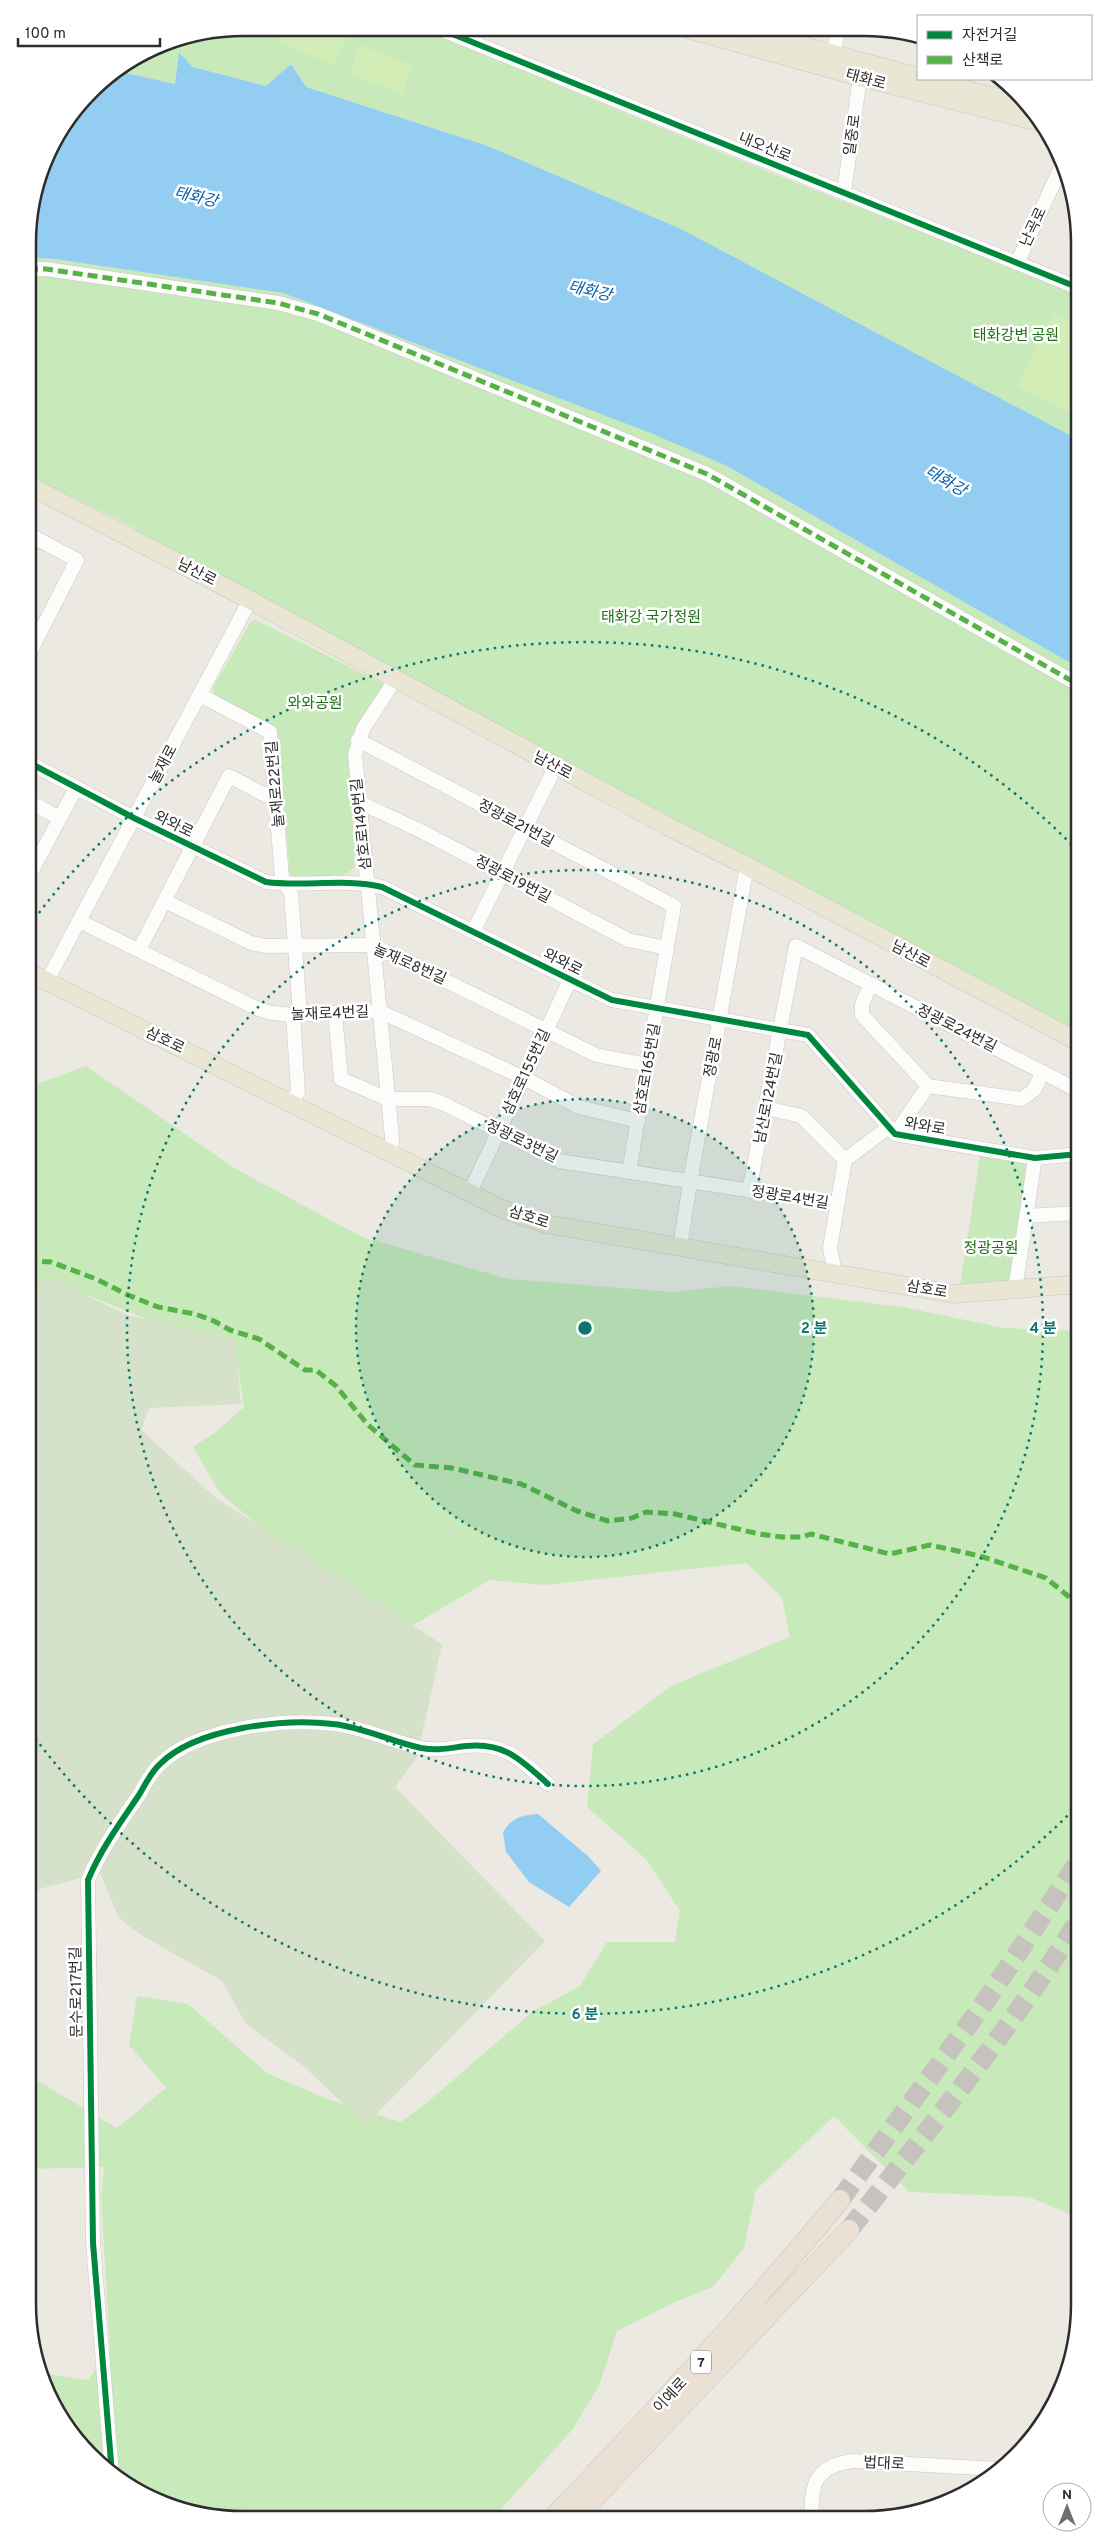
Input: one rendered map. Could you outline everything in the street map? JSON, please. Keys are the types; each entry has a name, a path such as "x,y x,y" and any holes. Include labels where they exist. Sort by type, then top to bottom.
{"highway":[{"name":"이예로","path":"560,2511 762,2295 840,2200"},
{"name":"이예로","path":"582,2511 849,2230"}],"main road":[{"name":"태화로","path":"712,36 860,78 1030,120"},
{"name":"태화로","path":"767,36 917,77"},
{"path":"930,80 1015,103"},
{"name":"남산로","path":"36,490 250,600 556,766 1071,1038"},
{"name":"삼호로","path":"36,976 502,1209 546,1224 954,1294 1071,1285"}],"street":[{"name":"내오산로","path":"460,36 1071,284"},
{"path":"833,54 837,36"},
{"name":"일중로","path":"844,192 860,78"},
{"name":"난곡로","path":"1017,263 1058,173"},
{"path":"36,269 278,303 318,314 707,474 1071,680"},
{"path":"36,539 77,560 36,640"},
{"name":"눌재로","path":"47,981 250,600"},
{"name":"삼호로149번길","path":"391,1152 392,1138 355,755 358,740 374,710 395,680"},
{"name":"눌재로22번길","path":"200,695 270,732 282,878 291,893 297,1015 298,1092 291,1102"},
{"name":"정광로21번길","path":"358,740 674,906"},
{"name":"와와로","path":"36,766 134,818 260,880 285,885 367,884 382,887 474,930 612,1000 808,1035 892,1131 1035,1158 1071,1155"},
{"path":"474,930 556,766"},
{"path":"139,950 229,776 277,801"},
{"path":"36,859 76,788"},
{"name":"정광로19번길","path":"361,803 502,873 628,940 668,948"},
{"path":"36,805 60,818"},
{"name":"정광로","path":"680,1248 690,1182 747,866"},
{"name":"눌재로8번길","path":"165,901 251,943 265,946 373,945 547,1029 596,1055 648,1065"},
{"name":"삼호로165번길","path":"629,1172 674,906"},
{"name":"눌재로4번길","path":"79,921 258,1009 272,1014 297,1015 379,1011 524,1078 579,1107 638,1121"},
{"name":"정광로24번길","path":"796,946 1071,1088"},
{"name":"남산로124번길","path":"749,1191 796,946"},
{"name":"삼호로155번길","path":"470,1192 570,980"},
{"path":"871,984 862,1004 862,1015 928,1086 1022,1099 1034,1090 1043,1072"},
{"path":"335,1014 341,1078 388,1099"},
{"path":"766,1108 801,1116 845,1160 892,1131 928,1086"},
{"name":"정광로3번길","path":"388,1099 430,1099 499,1130 559,1161 690,1182"},
{"path":"1015,1290 1035,1158"},
{"name":"정광로4번길","path":"690,1182 837,1204 845,1160"},
{"path":"835,1273 830,1248 837,1204"},
{"path":"1026,1216 1071,1213"},
{"name":"문수로217번길","path":"111,2463 93,2252 90,2141 88,1880 99,1855 159,1764 183,1746 219,1735 291,1722 336,1724 444,1751 467,1746 495,1746 514,1754 548,1784"},
{"name":"법대로","path":"812,2511 812,2490 816,2479 826,2469 837,2464 853,2462 989,2469"}],"green space":[{"name":"태화강변 공원","path":"243,36 438,36 774,174 1071,291 1071,436 681,229 488,146 306,87 291,64 266,86 193,67 179,54 175,84 125,73 164,52 190,43 216,38"},
{"path":"281,36 341,36 346,38 334,65 278,42"},
{"path":"360,45 413,66 402,94 349,73"},
{"name":"태화강 국가정원","path":"36,258 283,293 451,354 648,432 727,466 1071,663 1071,1028 372,660 320,627 147,539 133,527 36,479"},
{"path":"1055,313 1071,321 1071,414 1017,386"},
{"name":"와와공원","path":"256,620 384,684 352,736 349,753 355,867 341,876 318,880 294,881 290,876 278,736 273,729 214,696 213,688 251,621"},
{"path":"86,1066 236,1169 362,1237 508,1279 673,1292 731,1286 902,1307 1005,1328 1071,1331 1071,2215 1029,2197 909,2192 834,2116 756,2190 744,2248 713,2287 675,2302 617,2331 599,2386 572,2430 499,2511 243,2511 216,2509 190,2504 164,2495 128,2476 97,2450 71,2419 49,2374 88,2380 110,2350 101,2197 104,2167 36,2169 36,2080 117,2128 166,2088 129,2045 137,1996 188,2004 267,2073 330,2100 401,2122 429,2101 532,2012 580,1986 607,1942 675,1942 680,1911 647,1860 587,1807 593,1744 673,1685 790,1637 782,1597 746,1563 544,1585 490,1580 413,1625 278,1542 220,1493 193,1447 216,1432 244,1407 238,1368 184,1334 54,1282 36,1295 37,1084"},
{"name":"정광공원","path":"980,1156 1028,1162 1011,1284 960,1286"},
{"path":"46,1276 127,1315 235,1340 241,1404 149,1408 141,1430 216,1498 442,1644 417,1757 395,1787 545,1941 366,2125 301,2064 246,2024 222,1981 141,1935 119,1918 100,1873 39,1889 36,1893 36,1289"}],"water":[{"name":"태화강","path":"179,53 193,67 266,86 291,64 306,87 488,146 681,229 1071,436 1071,663 727,466 648,432 283,293 36,258 38,216 43,190 52,164 64,140 79,117 97,97 125,73 175,84"},
{"path":"538,1814 589,1857 601,1871 569,1907 529,1882 506,1852 503,1832 506,1827 518,1818"}],"tunnel":[{"path":"840,2200 985,2002 1071,1873"},
{"path":"849,2230 997,2039 1026,2000 1071,1932"}],"marked path":[{"path":"36,269 278,303 318,314 707,474 1071,680"},
{"path":"36,1261 51,1262 96,1279 158,1307 195,1314 214,1321 230,1330 259,1339 305,1370 316,1370 336,1386 368,1425 415,1465 452,1468 521,1484 577,1511 608,1521 632,1518 646,1512 675,1514 759,1534 782,1537 802,1537 811,1534 890,1554 930,1545 980,1556 1046,1578 1071,1598"}],"cycle path":[{"path":"457,36 1071,285"},
{"path":"36,766 134,818 266,882 295,884 353,883 382,887 612,1000 808,1035 895,1134 1035,1158 1071,1155"},
{"path":"111,2463 93,2243 88,1880 111,1836 154,1771 176,1752 195,1742 218,1734 266,1725 290,1723 333,1724 366,1731 427,1749 480,1745 491,1747 512,1754 548,1784"}]}
